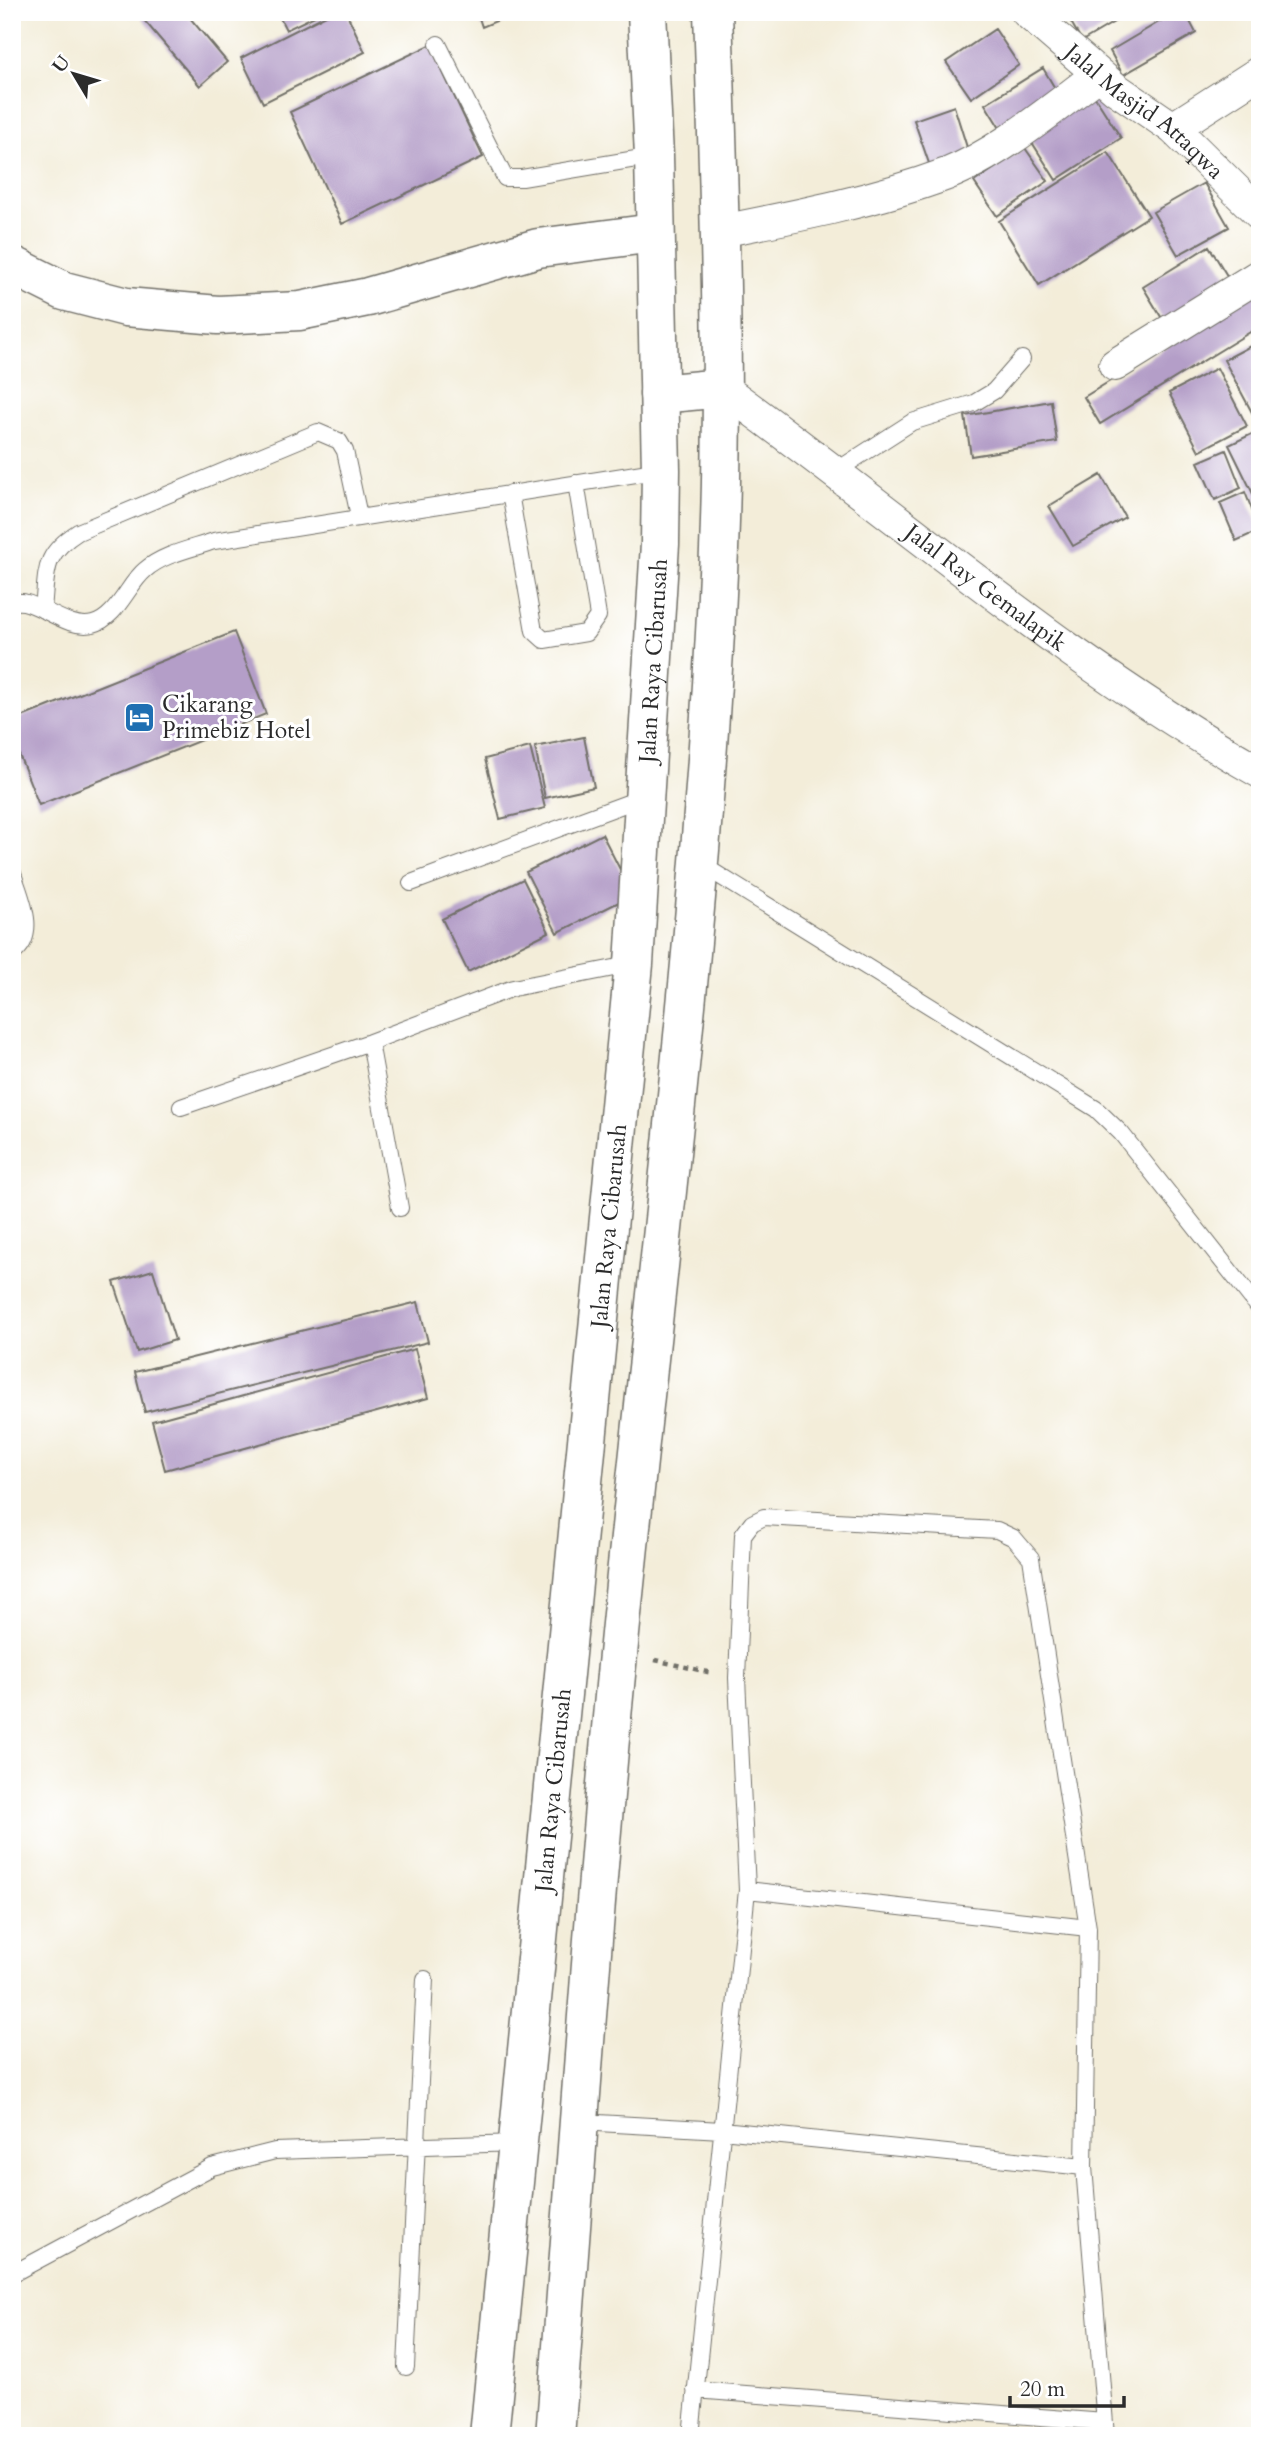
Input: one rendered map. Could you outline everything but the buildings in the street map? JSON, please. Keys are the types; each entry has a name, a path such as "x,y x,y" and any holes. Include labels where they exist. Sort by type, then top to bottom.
{"main road":[{"name":"Jalan Raya Cibarusah","path":"489,2436 634,964 660,544 661,470 654,156 647,12"},
{"path":"555,2436 618,1652 699,863 719,550 722,388 721,231 713,12"},
{"path":"12,265 64,291 126,307 218,315 299,311 368,297 538,248 654,233"},
{"path":"659,394 722,388"}],"street":[{"name":"Jalal Masjid Attaqwa","path":"1027,12 1098,75 1173,128 1260,214"},
{"path":"1173,128 1260,72"},
{"path":"721,231 824,211 949,173 1015,136 1098,75"},
{"path":"1115,365 1260,275"},
{"name":"Jalal Ray Gemalapik","path":"722,388 836,471 1037,626 1180,727 1260,772"}],"lane":[{"path":"438,44 505,178 522,178 654,156"},
{"path":"836,471 912,422 974,403 994,391 1022,359"},
{"path":"43,610 49,562 55,548 78,532 318,432 339,441 345,451 359,516"},
{"path":"12,603 16,601 43,610 61,621 94,624 105,618 144,571 161,559 214,541 661,470"},
{"path":"510,493 534,631 544,640 586,633 598,616 576,483"},
{"path":"411,883 644,797"},
{"path":"699,863 1096,1110 1121,1133 1260,1309"},
{"path":"12,871 28,931 23,943 12,954"},
{"path":"181,1107 370,1042 513,988 634,964"},
{"path":"370,1042 400,1209"},
{"path":"691,2436 695,2390 747,1890 737,1678 743,1535 752,1523 764,1517 997,1530 1014,1538 1031,1558 1088,1928 1084,2167 1106,2429 695,2390"},
{"path":"747,1890 1088,1928"},
{"path":"406,2367 425,1979"},
{"path":"580,2122 722,2130 1084,2167"},
{"path":"12,2274 212,2166 275,2151 517,2143"}],"path":[{"path":"618,1652 737,1678"}],"place":[{"name":"Cikarang Primebiz Hotel","path":"139,717"}]}
